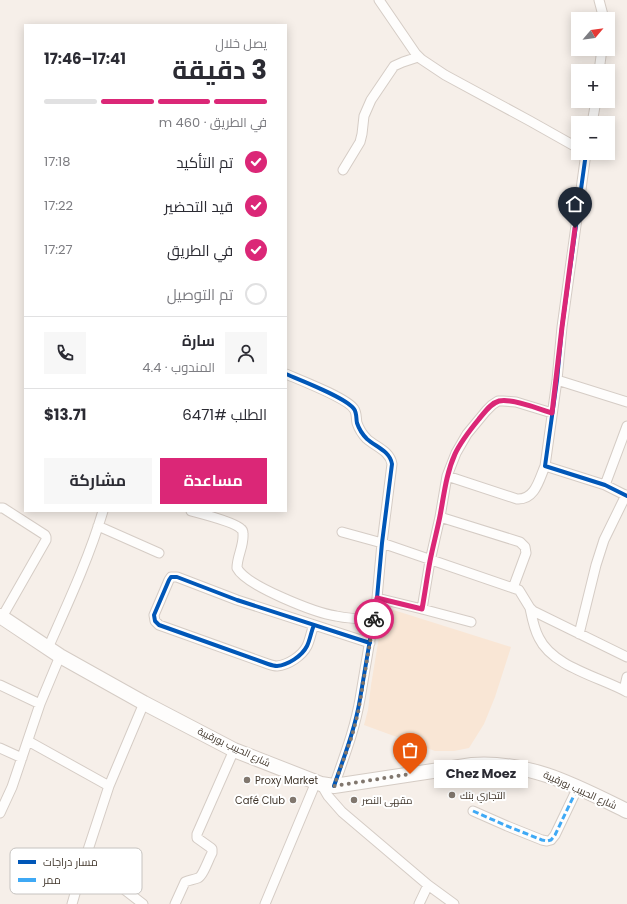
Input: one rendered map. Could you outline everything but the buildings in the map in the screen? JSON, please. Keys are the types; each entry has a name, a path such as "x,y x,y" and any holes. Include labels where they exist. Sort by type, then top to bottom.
{"main road":[{"name":"شارع الحبيب بورقيبة","path":"1,617 60,656 144,703 234,750 324,784 472,765 494,764 529,769 543,773 578,787 627,811"}],"street":[{"path":"379,0 418,57 445,75 571,144"},
{"path":"599,0 602,12"},
{"path":"343,170 360,142 364,116 371,100 394,66 418,57"},
{"path":"447,476 517,499 522,499 528,497 534,491 545,466 585,160"},
{"path":"265,904 324,784 352,736 358,713 374,619 392,464 390,456 368,440 362,432 354,409 348,403 336,396 287,374"},
{"path":"557,380 627,402"},
{"path":"422,609 447,476 456,453 467,434 486,411 498,401 516,402 552,413"},
{"path":"606,485 627,426"},
{"path":"545,466 606,485 626,495 604,540 596,565 579,634"},
{"path":"0,508 3,508 45,535 47,538 1,617"},
{"path":"48,648 84,565 102,512"},
{"path":"195,512 240,527 243,536 237,568 254,583 274,594 330,615 346,618 374,619"},
{"path":"440,517 520,542 525,547 526,553 514,588"},
{"path":"98,526 159,553"},
{"path":"342,532 382,543 430,561 519,590 530,608 538,637 547,650 560,660 575,668 625,691 627,677"},
{"path":"314,624 305,649 290,662 278,666 268,664 159,625 155,621 154,615 169,580 174,577 237,600 314,624 370,643"},
{"path":"377,598 471,622"},
{"path":"530,608 579,634 627,656"},
{"path":"0,813 12,786 40,704 60,656"},
{"path":"0,685 40,704"},
{"path":"88,848 109,786 144,703"},
{"path":"28,741 109,786"},
{"path":"0,748 22,758"},
{"path":"175,904 185,882 196,879 200,876 212,853 211,848 196,837 234,750"},
{"path":"324,784 328,796 342,812 428,885 454,904"},
{"path":"473,811 542,840 549,840 555,835 578,787"},
{"path":"419,904 428,885"},
{"path":"72,904 75,894"},
{"path":"130,894 142,904"}],"shaded area":[{"path":"384,607 511,647 495,697 484,724 469,748 454,751 435,751 364,725 368,710"}],"marked path":[{"path":"473,811 547,841 551,840 555,835 578,787"}],"cycle path":[{"path":"585,160 545,466 605,485 627,496"},
{"path":"287,374 323,390 350,405 355,411 357,423 363,434 367,439 386,452 392,464 377,598 360,699 352,732 334,786"},
{"path":"314,625 305,650 290,662 276,666 159,625 155,621 154,615 169,580 171,577 177,577 237,600 370,643"}],"way so far":[{"path":"374,619 358,713 352,736 334,786 410,774"}],"place":[{"name":"Chez Moez","path":"410,774"},
{"name":"Proxy Market","path":"247,780"},
{"name":"التجاري بنك","path":"452,795"},
{"name":"Café Club","path":"293,800"},
{"name":"مقهى النصر","path":"354,800"}],"route":[{"path":"374,619 377,598 422,609 447,476 456,453 467,434 486,411 498,401 509,401 552,413 575,228"}]}
